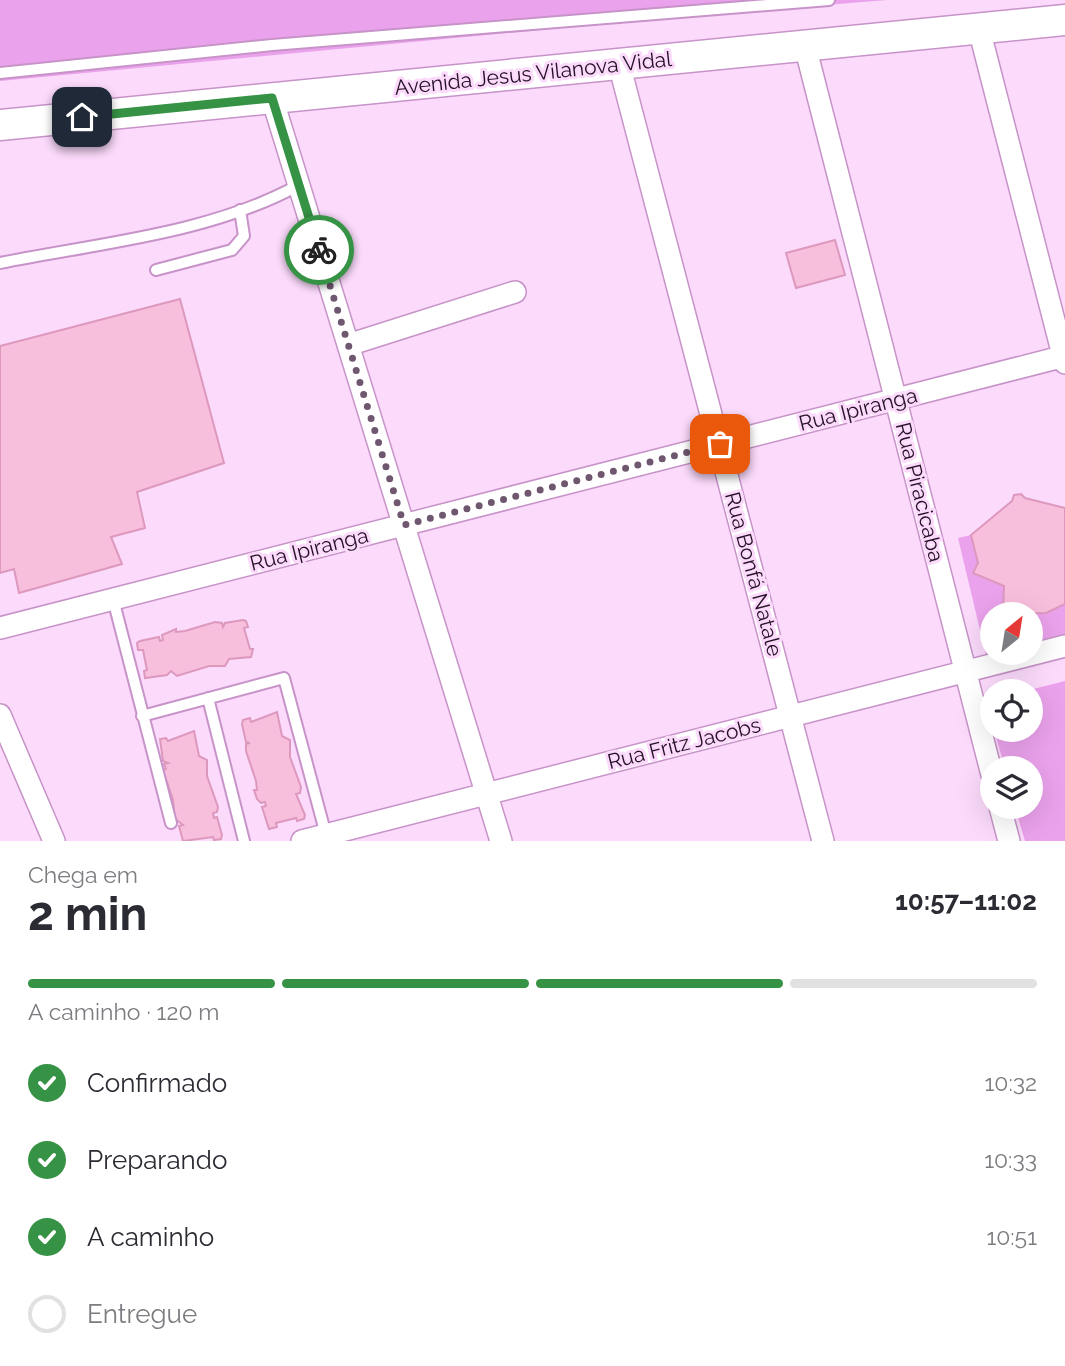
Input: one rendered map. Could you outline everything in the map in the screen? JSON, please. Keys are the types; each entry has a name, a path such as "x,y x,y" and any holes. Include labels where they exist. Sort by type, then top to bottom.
{"street":[{"name":"Avenida Jesus Vilanova Vidal","path":"0,125 1065,20"},
{"path":"979,29 1065,358"},
{"name":"Rua Piracicaba","path":"805,46 987,756"},
{"name":"Rua Bonfá Natale","path":"619,64 823,841"},
{"path":"272,98 500,841"},
{"path":"348,345 514,292"},
{"name":"Rua Ipiranga","path":"0,628 1065,358"},
{"name":"Rua Fritz Jacobs","path":"302,841 1065,646"},
{"path":"0,715 54,841"},
{"path":"1003,819 1009,841"}],"lane":[{"path":"0,73 272,45 828,0"},
{"path":"0,263 210,220 274,199 299,185"},
{"path":"156,270 232,250 244,236 240,210"},
{"path":"113,599 171,823"},
{"path":"142,716 284,678 326,835"},
{"path":"208,698 244,841"}],"shaded area":[{"path":"0,0 887,0 655,19 0,81"},
{"path":"971,535 978,563 1004,586 1003,602 980,602 980,630 958,538"},
{"path":"1065,604 1065,641 1043,647 1043,613"},
{"path":"1065,681 1065,841 1025,841 1019,819 1043,819 1043,756 1002,756 997,742 1043,742 1043,686"}],"building":[{"path":"835,240 845,275 796,288 786,253"},
{"path":"180,299 224,463 137,492 145,528 111,537 122,564 19,593 14,569 0,573 0,346"},
{"path":"1021,494 1025,498 1065,508 1065,604 1046,613 1043,613 1043,602 1003,602 1004,586 973,573 978,563 971,535 1012,501 1014,495"},
{"path":"243,620 248,627 244,628 250,649 253,649 251,657 229,659 225,666 209,666 177,676 171,671 167,675 145,678 144,671 147,670 143,650 138,650 137,643 140,641 159,637 160,641 163,640 162,635 176,629 176,632 185,631 215,622 222,623 223,627 225,623"},
{"path":"277,712 282,736 290,740 290,757 301,787 300,793 296,794 305,815 304,819 297,821 296,818 276,823 277,827 269,829 262,807 266,806 265,802 261,803 257,799 254,790 257,790 256,781 246,751 246,744 250,743 246,742 242,724 243,720 250,718 251,722"},
{"path":"194,731 199,756 207,760 207,776 218,807 217,812 213,813 214,818 217,817 221,839 214,840 213,837 183,841 179,826 183,825 174,818 171,810 174,809 173,800 163,770 166,769 164,764 168,763 163,761 160,739 166,738 168,741"}],"way so far":[{"path":"319,250 404,525 720,444"}],"route":[{"path":"82,117 272,98 319,250"}]}
